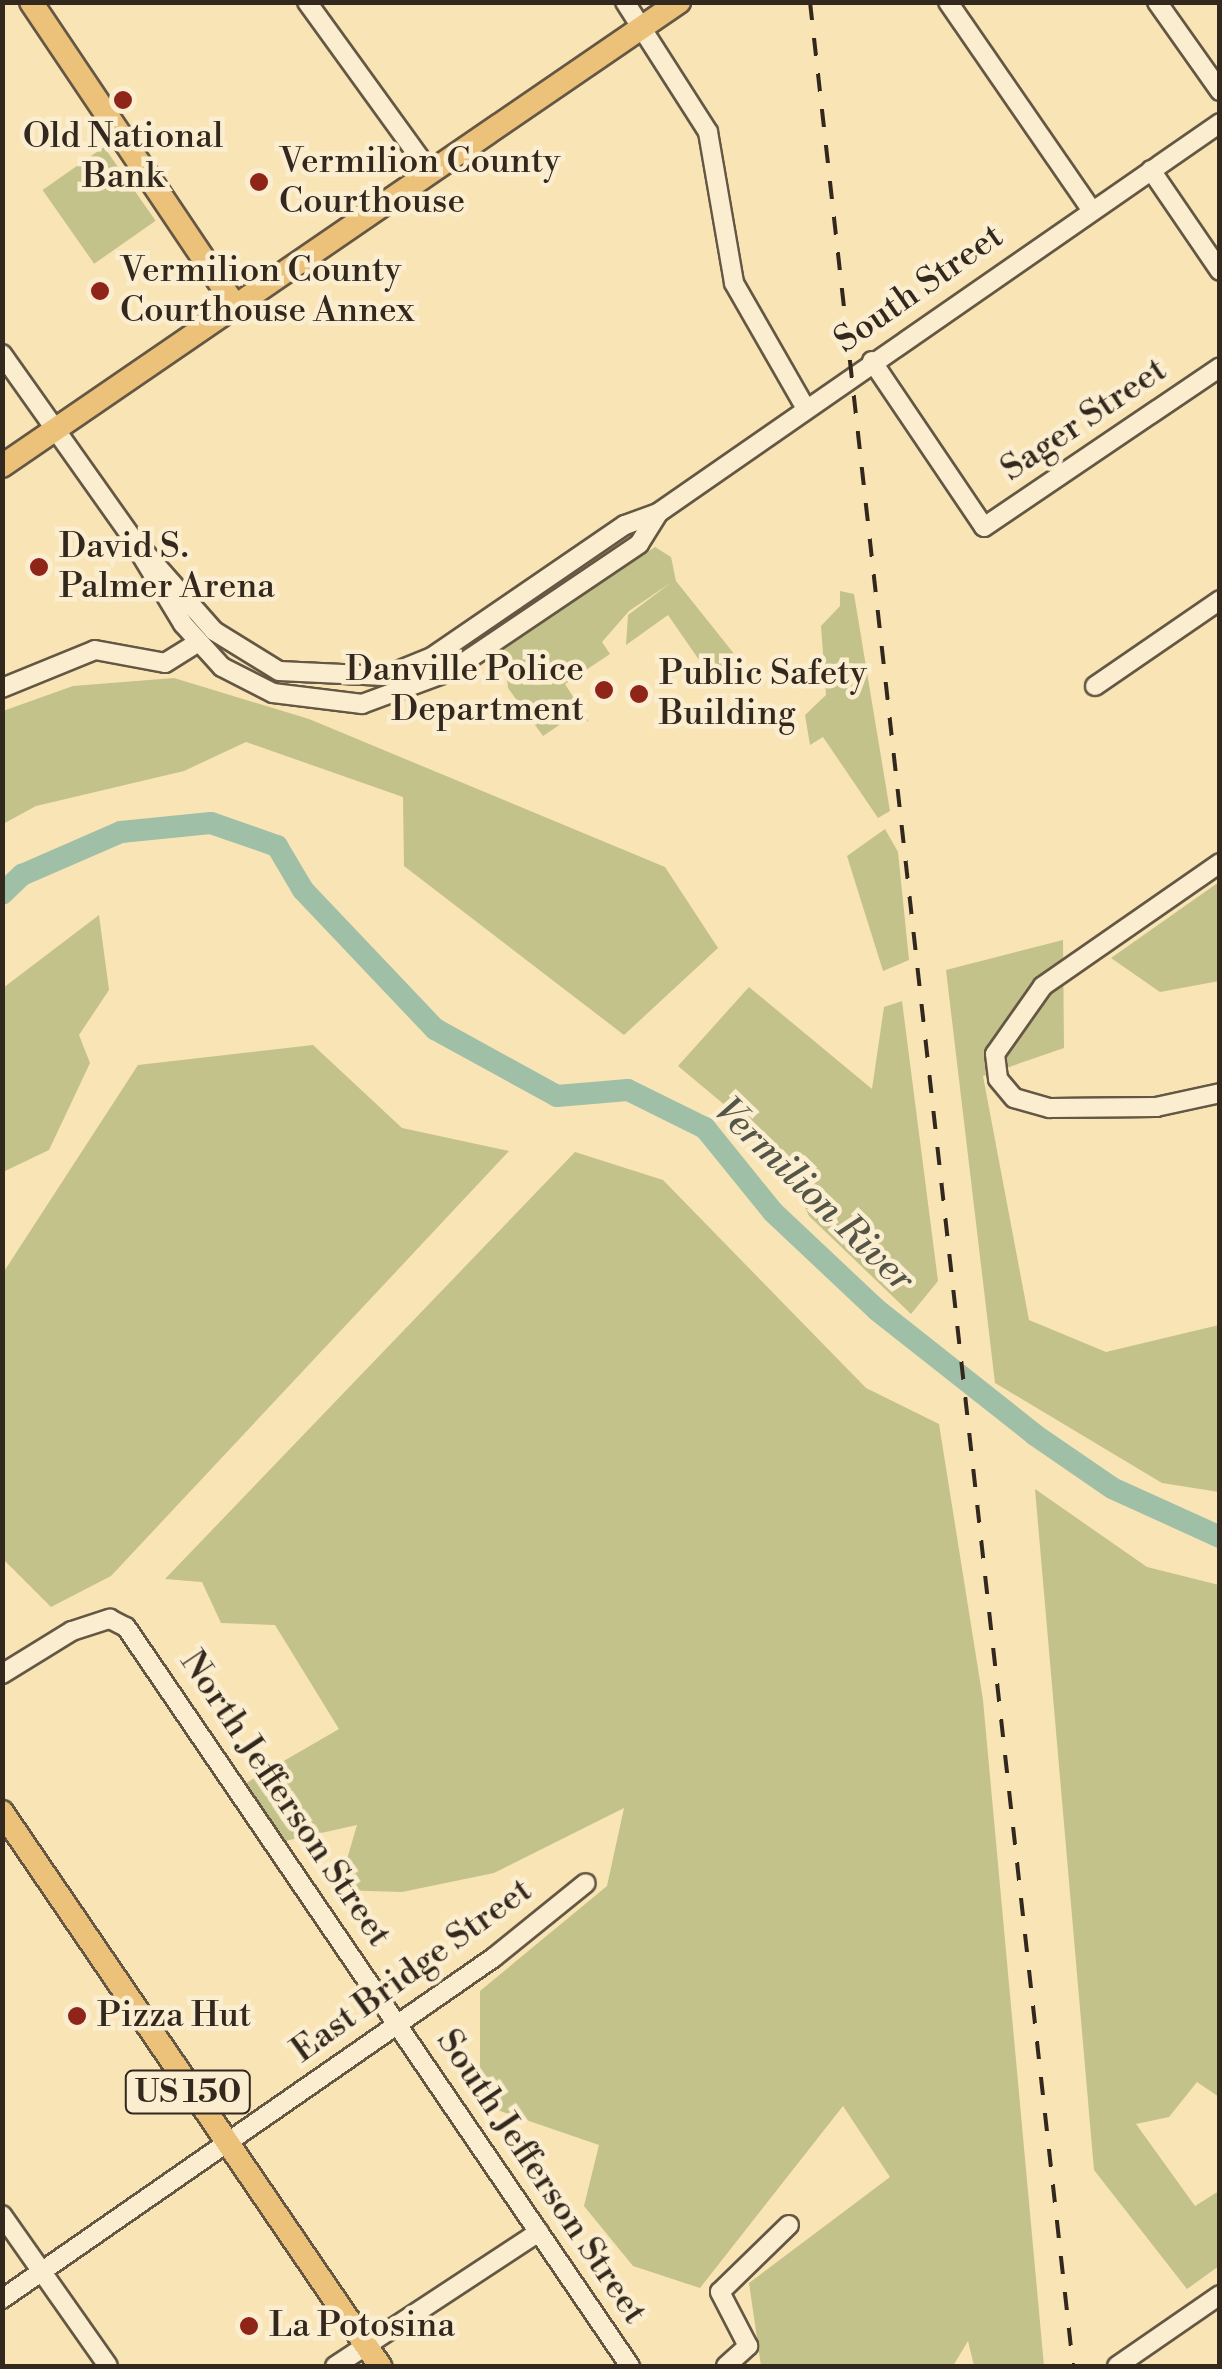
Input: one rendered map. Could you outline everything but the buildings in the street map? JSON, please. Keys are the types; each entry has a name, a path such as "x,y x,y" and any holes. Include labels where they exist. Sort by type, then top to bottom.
{"main road":[{"path":"31,2 235,306"},
{"path":"2,466 680,2"},
{"name":"US 150","path":"2,1812 380,2366"}],"street":[{"path":"625,2 708,132 734,284 805,406"},
{"path":"948,2 1091,209"},
{"path":"1158,2 1220,91"},
{"path":"311,4 431,173"},
{"name":"South Street","path":"132,539 214,631 278,670 352,681 410,668 624,525 658,513 805,406 1220,122"},
{"path":"1151,170 1220,272"},
{"path":"2,354 132,539"},
{"name":"Sager Street","path":"872,361 984,527 1220,367"},
{"name":"South Street","path":"132,539 197,643 274,693 362,704 411,691 639,544 658,513"},
{"path":"1095,686 1220,600"},
{"path":"2,688 95,650 166,663 197,643"},
{"path":"1218,867 1043,986 994,1054 998,1078 1014,1098 1050,1108 1156,1107 1220,1093"},
{"name":"North Jefferson Street","path":"2,1674 110,1619 135,1638 399,2024"},
{"name":"East Bridge Street","path":"2,2299 399,2024 586,1882"},
{"name":"South Jefferson Street","path":"399,2024 630,2366"},
{"path":"2,2215 108,2366"},
{"path":"726,2366 748,2346 720,2292 789,2225"},
{"path":"335,2366 539,2232"},
{"path":"1117,2366 1220,2295"}],"shaded area":[{"path":"104,147 156,221 94,264 43,190"},
{"path":"655,547 671,557 676,581 743,665 715,683 668,615 626,645 628,615 672,582 629,611 602,642 610,654 565,684 589,722 577,713 543,736 508,688 504,649"},
{"path":"840,591 854,594 890,811 878,818 823,737 810,745 805,715 826,695 821,626 840,606"},
{"path":"174,678 309,719 665,867 718,948 624,1035 404,866 403,797 246,742 184,771 36,806 3,824 3,711 73,686"},
{"path":"885,829 898,852 909,960 883,971 847,856"},
{"path":"1219,882 1219,981 1160,992 1111,958"},
{"path":"99,915 109,990 79,1035 90,1063 49,1150 3,1172 3,988"},
{"path":"1063,940 1064,1048 983,1076 1029,1320 1106,1352 1219,1325 1219,1492 1162,1483 995,1383 946,970"},
{"path":"749,987 872,1089 884,1007 902,1001 938,1281 911,1314 809,1216 781,1152 678,1066"},
{"path":"313,1045 402,1128 509,1151 111,1576 51,1607 3,1559 3,1273 138,1065"},
{"path":"575,1152 663,1180 866,1388 939,1424 983,1700 1044,2366 974,2366 968,2341 953,2366 761,2366 749,2283 890,2177 843,2106 700,2288 633,2266 584,2206 599,2145 480,2104 480,1991 607,1886 624,1808 494,1873 402,1892 338,1890 357,1825 285,1841 246,1783 339,1729 275,1625 221,1623 202,1582 165,1579"},
{"path":"1035,1489 1147,1567 1219,1585 1219,2097 1197,2082 1169,2117 1136,2124 1195,2206 1219,2191 1219,2266 1187,2289 1094,2170"}],"waterway":[{"name":"Vermilion River","path":"2,894 22,875 121,832 211,823 277,846 303,890 435,1029 557,1096 628,1090 705,1128 773,1212 877,1310 1035,1435 1112,1488 1220,1537"}],"railway":[{"path":"810,2 1073,2366"}],"place":[{"name":"Old National Bank","path":"123,100"},
{"name":"Vermilion County Courthouse","path":"259,182"},
{"name":"Vermilion County Courthouse Annex","path":"100,291"},
{"name":"David S. Palmer Arena","path":"39,567"},
{"name":"Danville Police Department","path":"604,690"},
{"name":"Public Safety Building","path":"639,694"},
{"name":"Pizza Hut","path":"77,2016"},
{"name":"La Potosina","path":"249,2326"}]}
